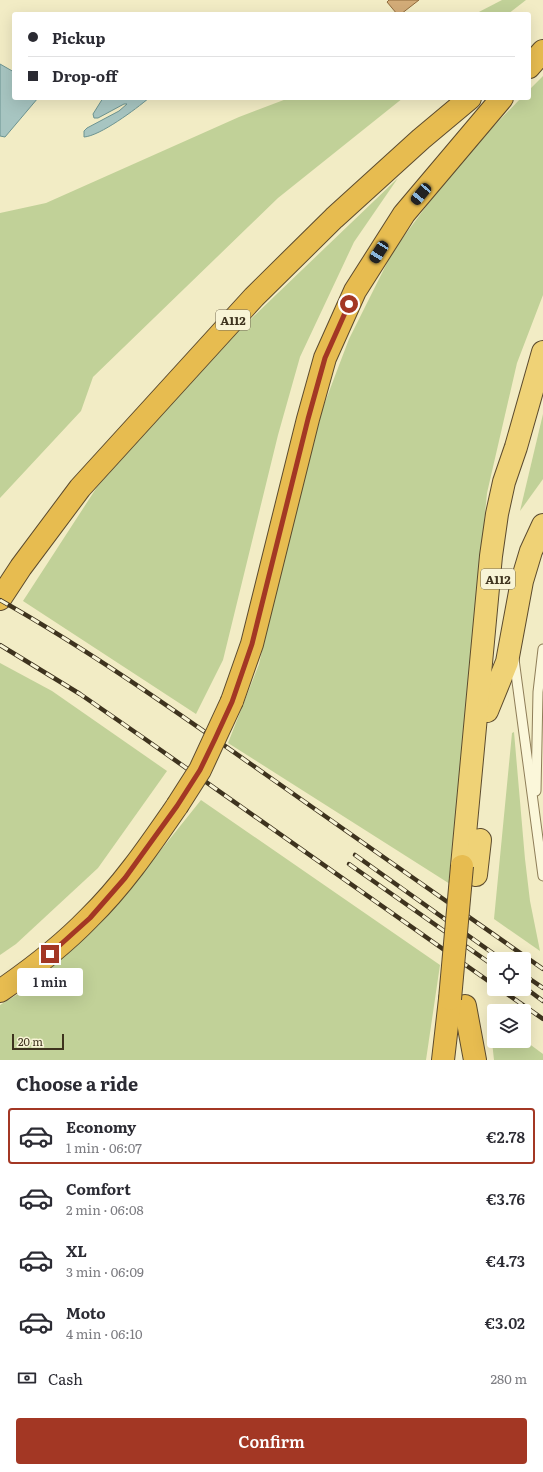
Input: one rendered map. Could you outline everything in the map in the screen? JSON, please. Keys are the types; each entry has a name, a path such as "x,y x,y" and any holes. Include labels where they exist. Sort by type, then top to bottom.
{"highway":[{"path":"531,51 543,42"},
{"path":"531,65 543,51"},
{"name":"A112","path":"0,599 21,566 80,488 254,297 334,218 420,139 468,100"},
{"path":"0,991 40,963 90,918 125,878 177,806 200,770 232,702 252,644 308,419 325,358 355,291 404,214 500,100"},
{"name":"A112","path":"459,1060 458,1003 469,870 481,822 487,711 500,559 509,486 516,447 543,352"},
{"path":"469,870 491,556 497,514 504,482 516,447"},
{"path":"487,711 507,662 522,580 532,550 543,525"},
{"path":"444,1060 458,1003"},
{"path":"458,1003 475,1060"}],"lane":[{"path":"512,639 543,876"},
{"path":"537,833 536,753 538,692 543,649"}],"green space":[{"path":"502,0 526,0 511,12 479,12"},
{"path":"543,76 543,295 517,363 487,493 450,884 228,743 259,664 311,439 349,339 393,251 459,162 519,100 531,100 531,88"},
{"path":"284,100 400,100 278,198 93,377 81,411 0,498 0,213 46,203 239,117"},
{"path":"398,178 354,242 300,357 278,435 223,660 196,714 23,601 97,487 209,359"},
{"path":"543,414 543,479 520,511"},
{"path":"0,663 52,691 167,771 98,868 16,944 0,955"},
{"path":"514,732 525,859 530,901 540,951 494,919 512,733"},
{"path":"201,800 440,965 426,1060 0,1060 0,1005 36,983 120,901"},
{"path":"531,1045 543,1054 543,1060 494,1060 493,1048 531,1048"}],"water":[{"path":"0,64 12,71 12,100 36,100 5,137 0,136"},
{"path":"102,100 146,100 108,127 84,137 84,131 87,128 119,111 127,104 124,104 98,118 94,118 93,114"}],"building":[{"path":"389,0 419,0 404,12 395,12 387,2"}],"railway":[{"path":"0,600 68,641 167,706 543,969"},
{"path":"0,645 80,694 487,980"},
{"path":"355,855 491,952"},
{"path":"349,864 487,961"},
{"path":"531,980 543,988"},
{"path":"531,992 543,1001"},
{"path":"510,996 543,1019"}],"route":[{"path":"50,954 90,918 125,878 177,806 200,770 215,739 232,702 252,644 308,419 325,358 349,304"}]}
